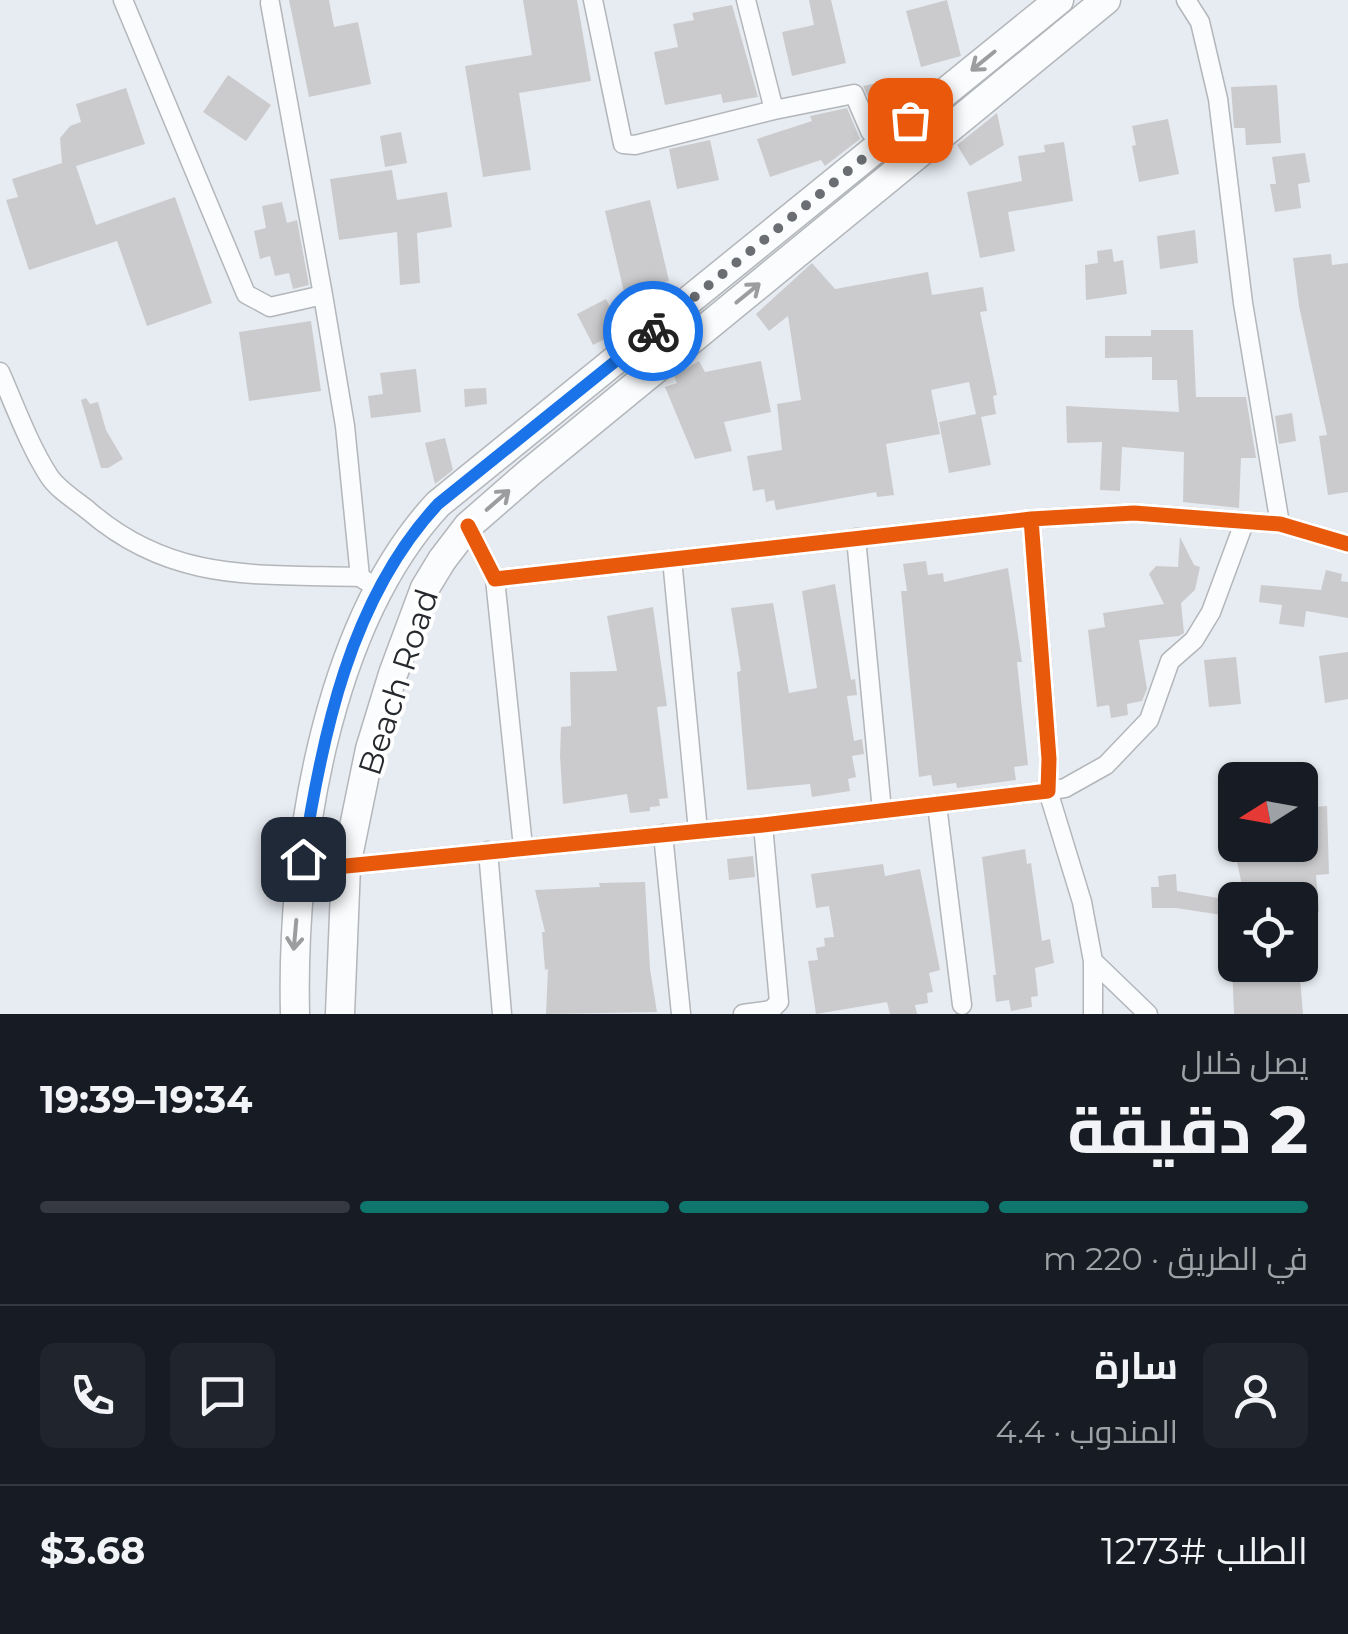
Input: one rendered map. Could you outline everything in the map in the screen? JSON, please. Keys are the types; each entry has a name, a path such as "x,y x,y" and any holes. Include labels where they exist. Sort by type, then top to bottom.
{"highway":[{"name":"Beach Road","path":"295,1014 294,946 318,764 370,584 438,504 1059,0"},
{"name":"Beach Road","path":"340,1014 346,866 370,749 425,588 442,560 468,526 1106,0"}],"street":[{"path":"123,0 246,294 270,308 323,295"},
{"path":"593,0 623,144 634,145 854,94 880,144"},
{"path":"746,0 774,110"},
{"path":"1186,0 1200,22 1218,99 1242,302 1280,524"},
{"path":"0,372 51,480 101,522 149,553 196,568 370,584 270,3"},
{"path":"496,579 856,538 1134,513 1280,524 1348,544"},
{"path":"1031,520 1050,759 1048,790 1082,902 1093,961 1092,1014"},
{"path":"303,859 346,866 763,825 1065,788 1106,765 1148,720 1170,661 1194,640 1210,612 1244,523"},
{"path":"468,526 496,579 523,847"},
{"path":"856,538 882,811"},
{"path":"672,559 698,830"},
{"path":"937,805 962,1005"},
{"path":"743,1014 771,1010 780,1002 763,825"},
{"path":"663,834 681,1014"},
{"path":"488,850 502,1014"},
{"path":"1093,961 1148,1014"}],"building":[{"path":"289,0 329,0 334,27 358,22 371,84 309,97"},
{"path":"523,0 577,0 591,81 519,93 531,170 483,177 465,66 532,55"},
{"path":"809,0 831,0 846,63 792,76 782,32 814,25"},
{"path":"947,0 961,56 921,67 906,11"},
{"path":"732,5 758,97 723,103 721,94 665,105 654,52 678,47 673,24 694,20 692,13"},
{"path":"228,75 271,105 246,141 203,112"},
{"path":"896,79 906,95 876,115 863,86"},
{"path":"1277,85 1281,143 1246,145 1245,128 1234,128 1231,87"},
{"path":"126,88 145,144 76,166 96,225 175,197 212,303 147,326 117,241 29,270 6,200 18,197 12,179 62,163 60,138 70,126 81,122 76,104"},
{"path":"847,108 860,139 825,166 821,160 770,177 757,139 812,121 810,116"},
{"path":"997,113 1004,145 970,166 957,145"},
{"path":"1168,119 1179,174 1139,182 1132,126"},
{"path":"401,132 407,163 385,167 380,136"},
{"path":"710,140 719,180 677,189 669,149"},
{"path":"1064,142 1073,201 1008,212 1015,251 980,258 967,192 1022,181 1018,156 1045,152 1044,145"},
{"path":"1305,153 1310,182 1298,184 1301,208 1275,212 1270,184 1276,184 1272,157"},
{"path":"392,170 397,200 447,192 452,227 417,233 420,283 400,285 397,232 339,240 330,179"},
{"path":"650,200 669,281 624,292 605,211"},
{"path":"282,202 287,223 297,220 309,285 293,289 289,273 275,276 270,256 260,259 254,231 266,228 262,206"},
{"path":"1195,230 1198,263 1160,269 1157,236"},
{"path":"1112,249 1114,262 1123,260 1127,294 1086,300 1085,265 1098,263 1097,251"},
{"path":"1331,254 1332,265 1348,263 1348,492 1328,495 1319,436 1327,435 1299,306 1293,258"},
{"path":"812,263 835,289 928,272 932,295 983,287 987,311 980,312 997,395 993,396 996,414 981,417 991,465 949,473 939,422 976,414 969,382 931,390 940,434 886,444 894,495 877,497 876,492 776,510 774,500 766,502 764,489 753,491 747,456 782,450 777,404 801,400 788,316 769,331 756,314"},
{"path":"606,299 622,330 593,345 577,314"},
{"path":"311,321 321,391 249,401 239,332"},
{"path":"1151,330 1193,330 1196,397 1246,397 1256,458 1241,458 1239,508 1183,502 1184,452 1122,447 1120,491 1100,490 1102,442 1067,443 1066,406 1179,412 1177,380 1152,380 1152,357 1105,358 1105,336 1151,336"},
{"path":"699,361 705,372 761,361 771,412 724,422 732,451 695,459 665,387 677,383 674,376"},
{"path":"416,369 421,412 371,418 368,396 383,394 380,373"},
{"path":"486,388 487,404 465,407 464,389"},
{"path":"86,398 90,404 98,402 106,430 123,459 108,468 101,468 81,400"},
{"path":"1292,413 1296,441 1279,444 1275,416"},
{"path":"445,438 453,470 435,484 425,443"},
{"path":"1180,537 1194,565 1200,567 1195,590 1181,603 1184,633 1139,640 1147,689 1142,701 1127,704 1128,715 1111,718 1109,705 1097,707 1088,630 1105,627 1103,613 1164,604 1149,574 1156,566 1178,567"},
{"path":"926,561 928,575 943,573 944,582 1008,568 1022,662 1017,662 1028,765 1014,767 1016,780 957,788 956,783 933,786 931,775 919,777 901,591 907,591 903,564"},
{"path":"1326,570 1342,574 1341,581 1348,582 1348,618 1306,611 1304,627 1279,624 1282,605 1259,602 1261,585 1321,590"},
{"path":"835,584 857,695 847,696 854,741 862,739 864,754 852,756 856,777 848,779 850,791 812,797 810,784 747,790 737,672 741,671 731,608 773,603 789,693 817,688 802,591"},
{"path":"653,607 667,706 657,707 668,798 659,799 660,806 650,807 650,811 630,813 627,794 563,804 561,727 571,726 570,672 617,671 607,616"},
{"path":"1348,652 1348,699 1325,703 1319,656"},
{"path":"1236,657 1241,704 1209,707 1204,660"},
{"path":"1327,806 1329,874 1316,875 1317,882 1241,882 1237,862 1318,862 1318,807"},
{"path":"1025,849 1027,864 1031,863 1042,941 1050,939 1054,963 1035,968 1038,996 1031,997 1032,1007 1011,1011 1009,1000 996,1002 982,857"},
{"path":"753,856 755,877 729,880 727,859"},
{"path":"883,864 885,876 920,869 940,970 929,973 933,992 927,993 928,1003 915,1005 917,1014 890,1014 887,1002 816,1014 808,961 818,960 816,948 825,946 824,938 834,937 829,906 816,908 811,874"},
{"path":"1176,874 1177,891 1218,898 1218,914 1152,908 1151,887 1159,887 1158,876"},
{"path":"645,882 650,969 657,1012 546,1014 545,932 535,890"},
{"path":"1233,982 1300,982 1303,1014 1234,1014"}],"cycle path":[{"path":"468,526 495,579 1031,519 1134,513 1280,524 1348,544"},
{"path":"303,859 346,866 763,825 1048,791 1031,519"}],"way so far":[{"path":"653,331 910,120"}],"route":[{"path":"303,859 318,764 354,643 410,534 438,504 653,331"}]}
